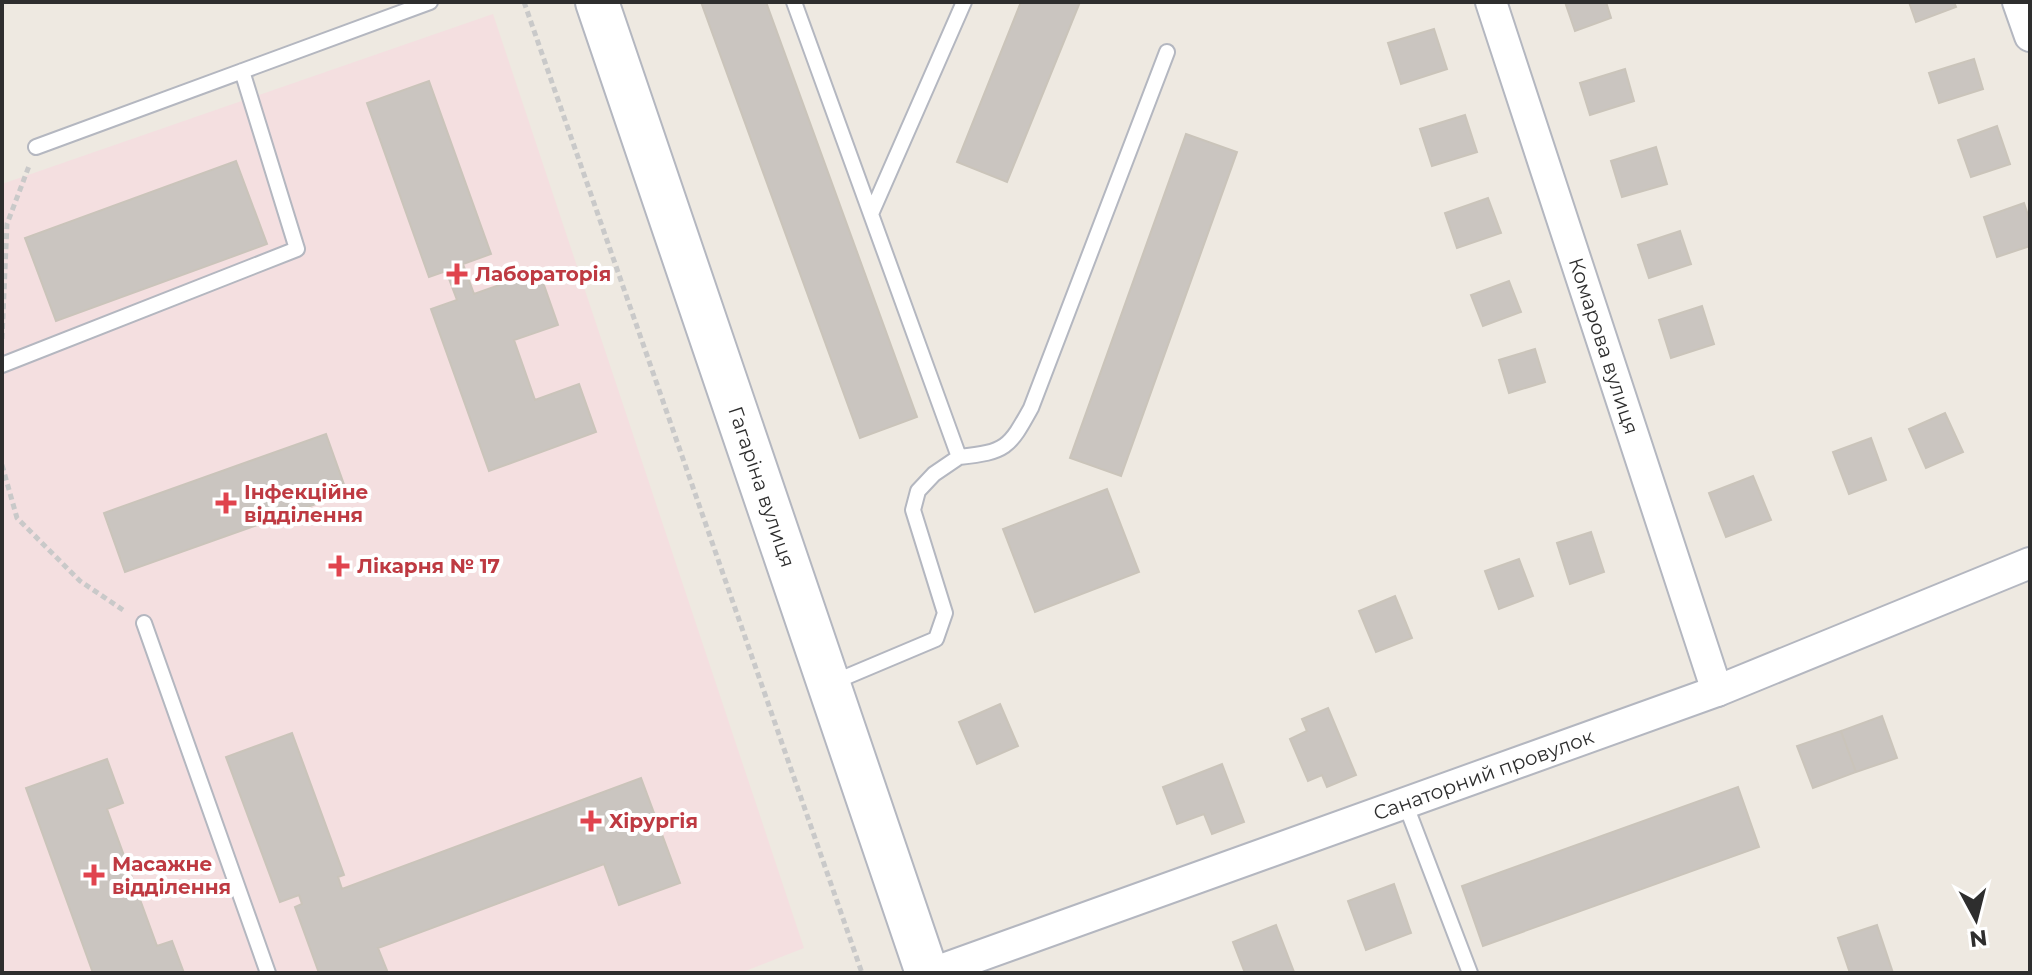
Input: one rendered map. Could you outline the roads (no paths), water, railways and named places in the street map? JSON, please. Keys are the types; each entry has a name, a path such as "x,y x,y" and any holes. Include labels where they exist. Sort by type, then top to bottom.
{"main road":[{"name":"Гагаріна вулиця","path":"597,2 828,684 930,973"}],"street":[{"name":"Комарова вулиця","path":"1491,2 1717,691"},
{"path":"2018,2 2030,36"},
{"name":"Санаторний провулок","path":"930,973 1717,691 2030,563"}],"lane":[{"path":"36,147 430,2"},
{"path":"794,2 959,457"},
{"path":"871,214 964,2"},
{"path":"828,684 936,639 945,613 913,510 918,491 934,474 959,457 986,454 1012,443 1031,408 1167,52"},
{"path":"2,365 297,249 242,71"},
{"path":"144,623 268,973"},
{"path":"1405,803 1470,973"}],"place":[{"name":"Лабораторія","path":"457,274"},
{"name":"Інфекційне відділення","path":"226,503"},
{"name":"Лікарня № 17","path":"339,566"},
{"name":"Хірургія","path":"591,821"},
{"name":"Масажне відділення","path":"94,875"}]}
